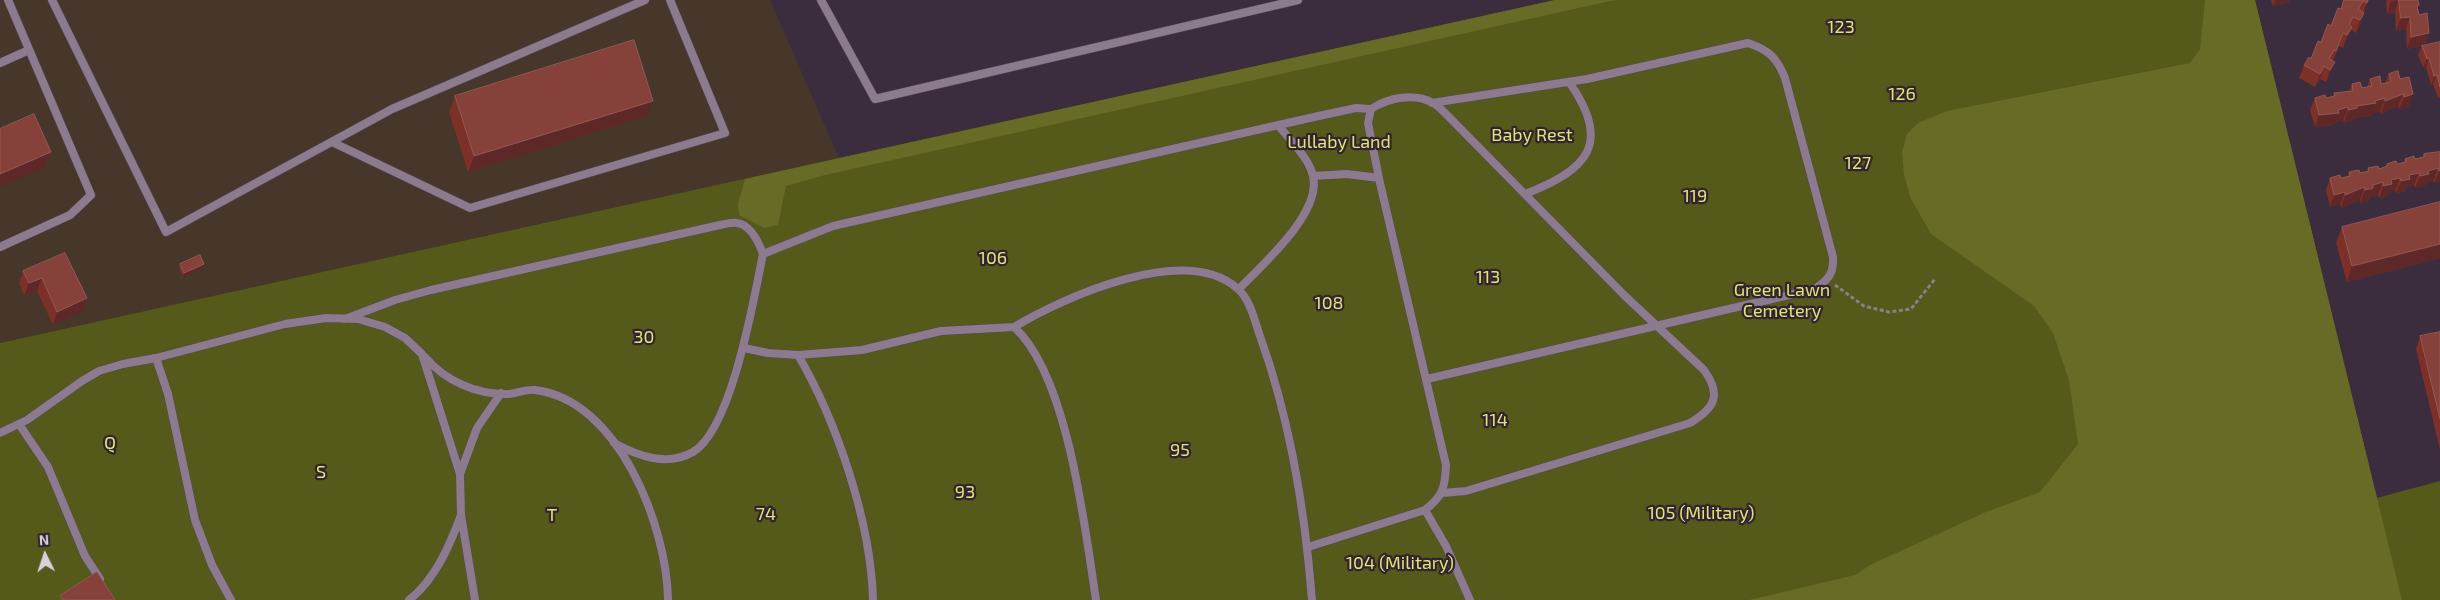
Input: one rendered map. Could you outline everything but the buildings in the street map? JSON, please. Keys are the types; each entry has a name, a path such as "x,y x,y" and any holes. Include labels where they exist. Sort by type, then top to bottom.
{"lane":[{"path":"0,247 70,215 91,196 8,0"},
{"path":"52,0 166,232 392,109 645,0"},
{"path":"332,142 470,208 724,133 670,0"},
{"path":"821,0 875,99 1298,0"},
{"path":"763,254 834,226 1356,108 1371,109 1385,100 1412,97 1432,103 1568,82 1748,43 1772,54 1778,61 1785,78 1832,257 1833,269 1828,281 1815,289 1426,379"},
{"path":"0,63 29,50"},
{"path":"1525,194 1545,186 1574,168 1589,151 1592,135 1587,117 1580,98 1568,82"},
{"path":"1432,103 1704,370 1713,384 1713,398 1707,412 1690,422 1466,491 1442,493"},
{"path":"1308,547 1425,510 1438,500 1445,485 1446,465 1379,178 1368,123 1371,109"},
{"path":"1239,289 1302,218 1310,204 1313,176 1296,147 1278,125"},
{"path":"1313,176 1348,174 1379,178"},
{"path":"345,319 395,300 431,290 720,225 737,223 748,229 759,242 763,254 744,348 709,439 694,451 678,458 657,459 636,454 614,443"},
{"path":"744,348 768,353 798,355 862,350 941,331 1014,328 1058,304 1153,272 1177,270 1204,273 1228,282 1239,289 1255,321 1281,400 1295,460 1308,547 1312,600"},
{"path":"0,433 19,424 99,371 285,324 326,318 358,318 385,327 405,338 435,369 452,381 469,388 501,393 534,390 553,395 576,405 592,416 625,460 651,512 662,552 668,600"},
{"path":"1014,328 1031,344 1041,362 1052,391 1080,494 1096,600"},
{"path":"422,354 460,474 461,514 474,600"},
{"path":"798,355 822,400 844,459 860,512 874,600"},
{"path":"156,358 168,394 195,520 212,565 230,597 237,600"},
{"path":"460,474 477,428 501,393"},
{"path":"19,424 48,467 85,556 104,585"},
{"path":"1425,510 1446,546 1470,600"},
{"path":"409,600 426,582 450,544 461,514"}],"path":[{"path":"1828,281 1864,306 1888,312 1912,309 1934,279"}],"shaded area":[{"path":"0,0 770,0 839,158 0,343"}],"green space":[{"name":"Green Lawn Cemetery","path":"1555,0 2255,0 2377,498 2440,481 2440,600 0,600 0,343"},
{"path":"1555,0 1615,0 825,175 786,186 778,225 764,228 739,215 738,204 745,179"},
{"path":"2205,0 2255,0 2402,600 1749,600 1855,575 1870,565 1986,512 2040,492 2078,444 2069,380 2053,333 2034,306 1931,234 1911,199 1904,175 1902,152 1907,134 1918,123 1947,111 2190,63 2200,49"}],"park label":[{"name":"123","path":"1841,27"},
{"name":"126","path":"1902,94"},
{"name":"Baby Rest","path":"1532,135"},
{"name":"Lullaby Land","path":"1339,142"},
{"name":"127","path":"1858,163"},
{"name":"119","path":"1695,196"},
{"name":"106","path":"993,258"},
{"name":"113","path":"1488,277"},
{"name":"108","path":"1329,303"},
{"name":"30","path":"644,337"},
{"name":"114","path":"1495,420"},
{"name":"Q","path":"110,443"},
{"name":"95","path":"1180,450"},
{"name":"S","path":"321,472"},
{"name":"93","path":"965,492"},
{"name":"105 (Military)","path":"1701,513"},
{"name":"74","path":"766,514"},
{"name":"T","path":"552,515"},
{"name":"104 (Military)","path":"1400,563"}]}
